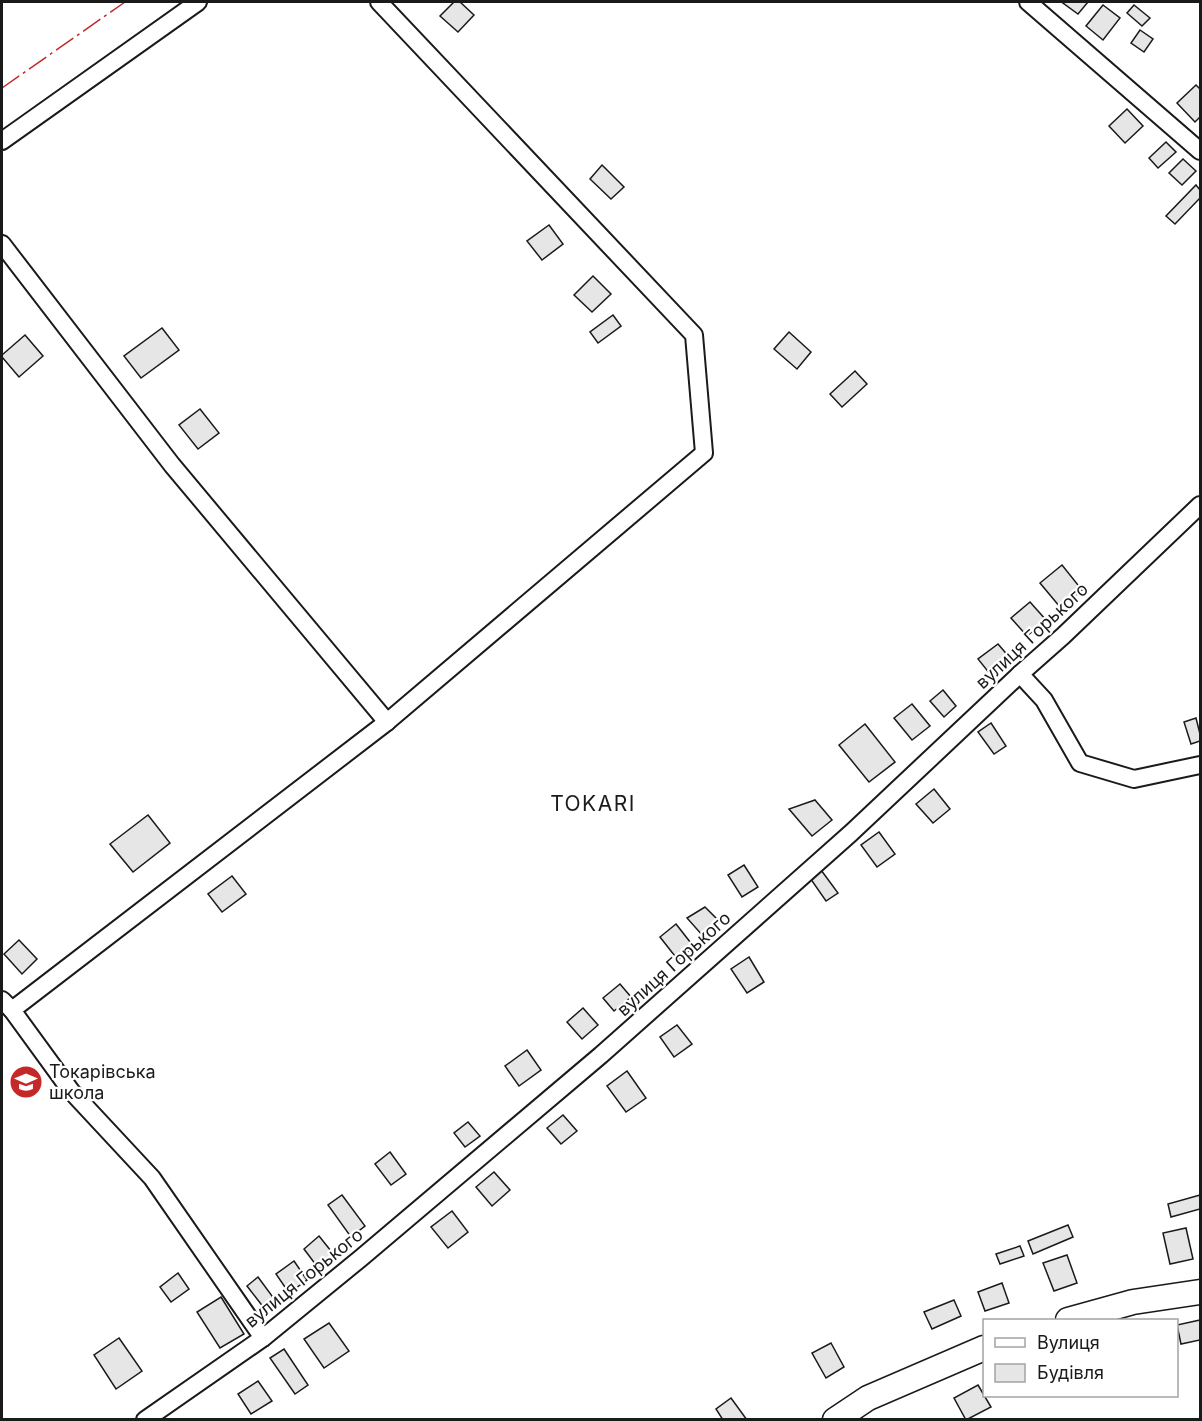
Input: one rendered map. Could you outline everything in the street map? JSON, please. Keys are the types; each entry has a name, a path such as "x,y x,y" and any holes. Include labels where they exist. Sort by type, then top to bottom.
{"street":[{"path":"2,141 198,2"},
{"path":"262,1338 152,1178 71,1090 7,1005 387,722 704,453 694,335 379,2"},
{"path":"1028,2 1200,151"},
{"path":"2,244 172,465 387,722"},
{"name":"вулиця Горького","path":"145,1419 262,1338 361,1258 601,1055 851,833 1200,505"},
{"path":"1020,674 1044,700 1080,763 1134,779 1200,765"},
{"path":"1072,1319 1132,1302 1200,1292"},
{"path":"835,1419 868,1398 983,1348"}],"building":[{"path":"454,2 460,2 474,15 458,32 440,16"},
{"path":"1088,2 1078,14 1063,3"},
{"path":"1103,5 1120,18 1103,40 1086,26"},
{"path":"1134,5 1150,18 1142,26 1127,13"},
{"path":"1140,30 1153,39 1144,52 1131,43"},
{"path":"1196,85 1200,89 1200,117 1195,122 1177,103"},
{"path":"1127,109 1143,126 1125,143 1109,126"},
{"path":"1166,142 1176,152 1158,168 1149,158"},
{"path":"1183,159 1196,171 1182,185 1169,173"},
{"path":"602,165 624,187 611,199 590,179"},
{"path":"1196,185 1200,190 1200,198 1175,224 1166,216"},
{"path":"549,225 563,244 542,260 527,241"},
{"path":"593,276 611,294 592,312 574,295"},
{"path":"613,315 621,326 598,343 590,332"},
{"path":"162,328 179,350 141,378 124,356"},
{"path":"789,332 811,352 797,369 774,349"},
{"path":"25,335 43,356 19,377 2,355"},
{"path":"855,371 867,384 842,407 830,394"},
{"path":"200,409 219,433 198,449 179,425"},
{"path":"1062,565 1082,590 1060,607 1040,583"},
{"path":"1030,602 1046,620 1027,636 1011,618"},
{"path":"998,644 1010,658 990,674 978,659"},
{"path":"943,690 956,706 944,717 930,701"},
{"path":"912,704 930,726 912,740 894,718"},
{"path":"1196,718 1200,741 1191,744 1184,722"},
{"path":"991,723 1006,746 994,754 978,732"},
{"path":"865,724 895,762 869,782 839,745"},
{"path":"934,789 950,809 933,823 916,804"},
{"path":"815,800 832,820 812,836 789,809"},
{"path":"148,815 170,843 133,872 110,844"},
{"path":"879,832 895,854 877,867 861,845"},
{"path":"744,865 758,887 742,897 728,875"},
{"path":"821,870 838,893 826,901 810,878"},
{"path":"232,876 246,894 222,912 208,894"},
{"path":"705,907 719,921 703,936 687,918"},
{"path":"676,924 694,947 678,960 660,937"},
{"path":"19,940 37,959 22,974 4,954"},
{"path":"749,957 764,982 747,993 731,969"},
{"path":"620,984 631,997 614,1011 603,998"},
{"path":"583,1008 598,1025 582,1039 567,1022"},
{"path":"677,1025 692,1044 674,1057 660,1037"},
{"path":"527,1050 541,1070 519,1086 505,1066"},
{"path":"627,1071 646,1098 626,1112 607,1086"},
{"path":"563,1115 577,1131 561,1144 547,1128"},
{"path":"468,1122 480,1136 465,1147 454,1133"},
{"path":"390,1152 406,1174 391,1185 375,1164"},
{"path":"494,1172 510,1190 492,1206 476,1187"},
{"path":"342,1195 365,1226 351,1237 328,1205"},
{"path":"1200,1195 1200,1209 1171,1217 1168,1204"},
{"path":"452,1211 468,1232 448,1248 431,1227"},
{"path":"1068,1225 1073,1237 1033,1254 1028,1241"},
{"path":"1186,1228 1193,1259 1170,1264 1163,1233"},
{"path":"319,1236 335,1256 319,1269 304,1249"},
{"path":"1020,1246 1024,1256 1000,1264 996,1254"},
{"path":"1067,1255 1077,1283 1054,1291 1043,1263"},
{"path":"294,1261 307,1280 289,1293 276,1274"},
{"path":"178,1273 189,1289 171,1302 160,1287"},
{"path":"258,1277 275,1300 264,1308 247,1286"},
{"path":"1002,1283 1009,1303 985,1311 978,1292"},
{"path":"221,1297 244,1334 220,1348 197,1312"},
{"path":"954,1300 961,1316 932,1329 924,1312"},
{"path":"1200,1320 1200,1340 1181,1344 1178,1325"},
{"path":"329,1323 349,1351 324,1368 304,1339"},
{"path":"119,1338 142,1371 116,1389 94,1355"},
{"path":"831,1343 844,1367 826,1378 812,1353"},
{"path":"284,1349 308,1385 295,1394 270,1358"},
{"path":"258,1381 272,1401 251,1414 238,1394"},
{"path":"978,1385 983,1397 991,1407 966,1420 954,1398"},
{"path":"731,1398 747,1420 723,1420 716,1409"}],"power":[{"path":"2,88 125,2"}],"place":[{"name":"Токарівська школа","path":"26,1082"}],"district":[{"name":"TOKARI","path":"593,804"}]}
